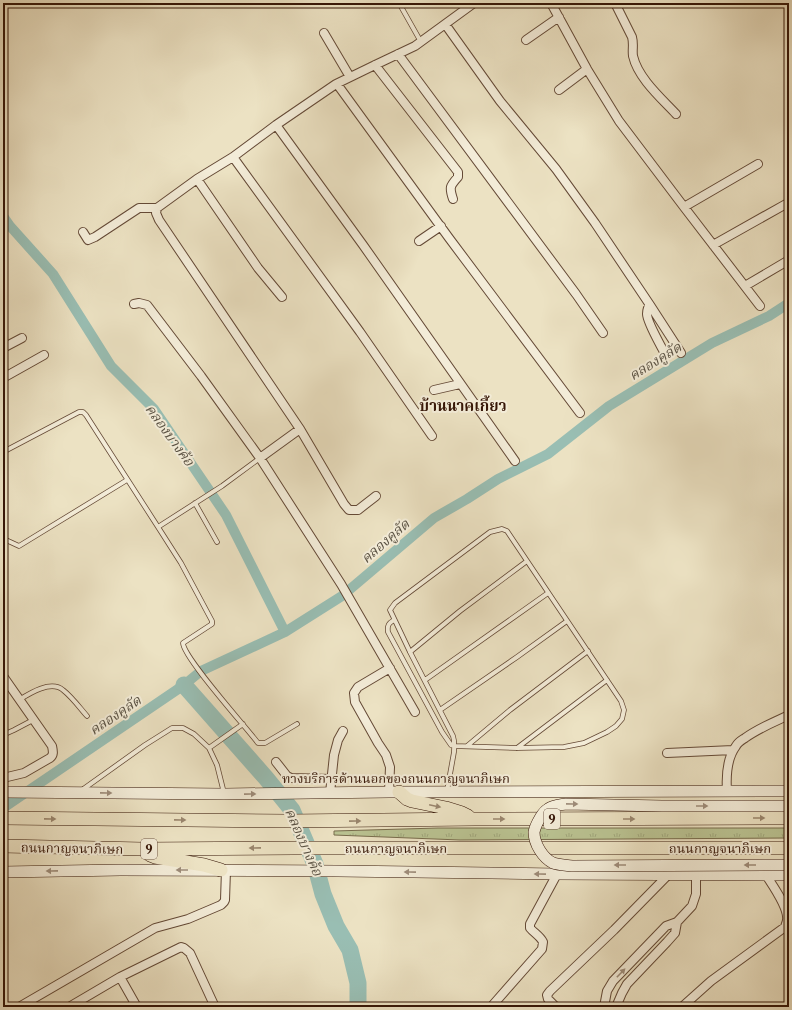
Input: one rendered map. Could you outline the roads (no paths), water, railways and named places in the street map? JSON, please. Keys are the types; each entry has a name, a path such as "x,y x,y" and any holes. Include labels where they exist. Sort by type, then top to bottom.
{"highway":[{"path":"394,792 412,801 446,808 476,819"},
{"name":"ถนนกาญจนาภิเษก","path":"7,818 316,821 789,818"},
{"name":"ถนนกาญจนาภิเษก","path":"3,846 143,849 789,848"},
{"path":"143,849 155,857 204,865 223,870"}],"main road":[{"name":"ทางบริการด้านนอกของถนนกาญจนาภิเษก","path":"3,792 224,794 789,791"},
{"path":"789,806 566,804 552,806 542,814 536,824 534,837 542,854 549,860 554,863 572,866 789,865"},
{"path":"3,872 223,870 789,875"}],"street":[{"path":"83,232 88,240 139,208 157,208 337,84 415,46 473,3"},
{"path":"551,3 587,69 619,120 760,306"},
{"path":"615,3 632,37 634,43 633,54 639,70 644,79 676,114"},
{"path":"526,40 559,17"},
{"path":"445,24 500,101 556,169 595,223 681,354"},
{"path":"324,33 350,77"},
{"path":"398,54 576,294 603,333"},
{"path":"374,65 458,172 458,177 450,188 453,199"},
{"path":"559,90 587,69"},
{"path":"337,84 580,413"},
{"path":"276,125 363,245 515,461"},
{"path":"233,157 360,332 432,436"},
{"path":"684,207 758,164"},
{"path":"197,179 258,268 282,297"},
{"path":"713,245 786,204"},
{"path":"157,208 156,213 159,220 300,429 344,504 349,510 358,510 376,496"},
{"path":"419,242 441,226"},
{"path":"745,286 789,260"},
{"path":"134,304 139,303 147,305 201,376 260,458 349,597 415,712"},
{"path":"650,305 646,314 648,321 664,352"},
{"path":"3,348 22,338"},
{"path":"3,378 44,355"},
{"path":"434,390 460,384"},
{"path":"260,458 300,429"},
{"path":"390,668 358,688 354,694 355,702 386,755 390,767 394,792"},
{"path":"3,676 52,746 52,756 50,758 24,773 3,778"},
{"path":"727,791 726,782 730,756 737,744 755,730 789,716"},
{"path":"330,793 334,755 338,740 343,731"},
{"path":"667,753 733,750"},
{"path":"276,762 287,776 291,778 331,779"},
{"path":"19,1007 156,928 188,919 221,905 225,900 223,870"},
{"path":"491,1007 542,949 543,942 540,937 532,931 530,924 557,874"},
{"path":"556,1007 548,999 547,995 550,991 614,930 668,874"},
{"path":"604,1007 607,991 613,981 666,926 677,922 692,906 696,894 696,875"},
{"path":"682,1007 711,981 785,927 787,921 786,912 766,875"},
{"path":"616,1007 627,984 675,933 677,922"},
{"path":"69,1007 120,977 179,947 182,947 190,953 215,1007"},
{"path":"120,977 137,1007"}],"lane":[{"path":"399,3 421,42"},
{"path":"3,452 79,412 83,412 181,563 212,621 212,624 183,643 183,646 192,660 203,676 258,743 265,743 297,724"},
{"path":"158,527 222,486 260,458"},
{"path":"3,540 19,546 127,480"},
{"path":"195,503 217,542"},
{"path":"394,620 388,624 388,632 442,732 451,745 454,746 467,747 516,748 564,747 584,743 611,729 622,719 624,710 621,701 507,531 502,528 490,532 390,608 394,620 455,742 454,746 447,792"},
{"path":"410,652 460,611 527,561"},
{"path":"425,680 548,593"},
{"path":"440,710 517,658 568,621"},
{"path":"467,747 510,710 588,651"},
{"path":"516,748 606,680"},
{"path":"19,700 42,688 56,686 63,689 87,716"},
{"path":"3,735 33,720"},
{"path":"209,748 242,725"},
{"path":"78,793 145,745 172,728 183,728 194,734 209,748 217,765 224,794"}],"waterway":[{"name":"คลองบางค้อ","path":"3,216 10,226 53,274 111,366 154,409 226,515 285,632"},
{"name":"คลองคูลัด","path":"3,808 184,685 201,671 285,632 342,596 434,518 498,479 548,454 609,406 712,343 769,316 789,303"},
{"name":"คลองบางค้อ","path":"184,685 266,778 292,810 315,864 323,894 336,926 350,950 358,983 358,1007"}],"district":[{"name":"บ้านนาคเกี้ยว","path":"463,405"}]}
